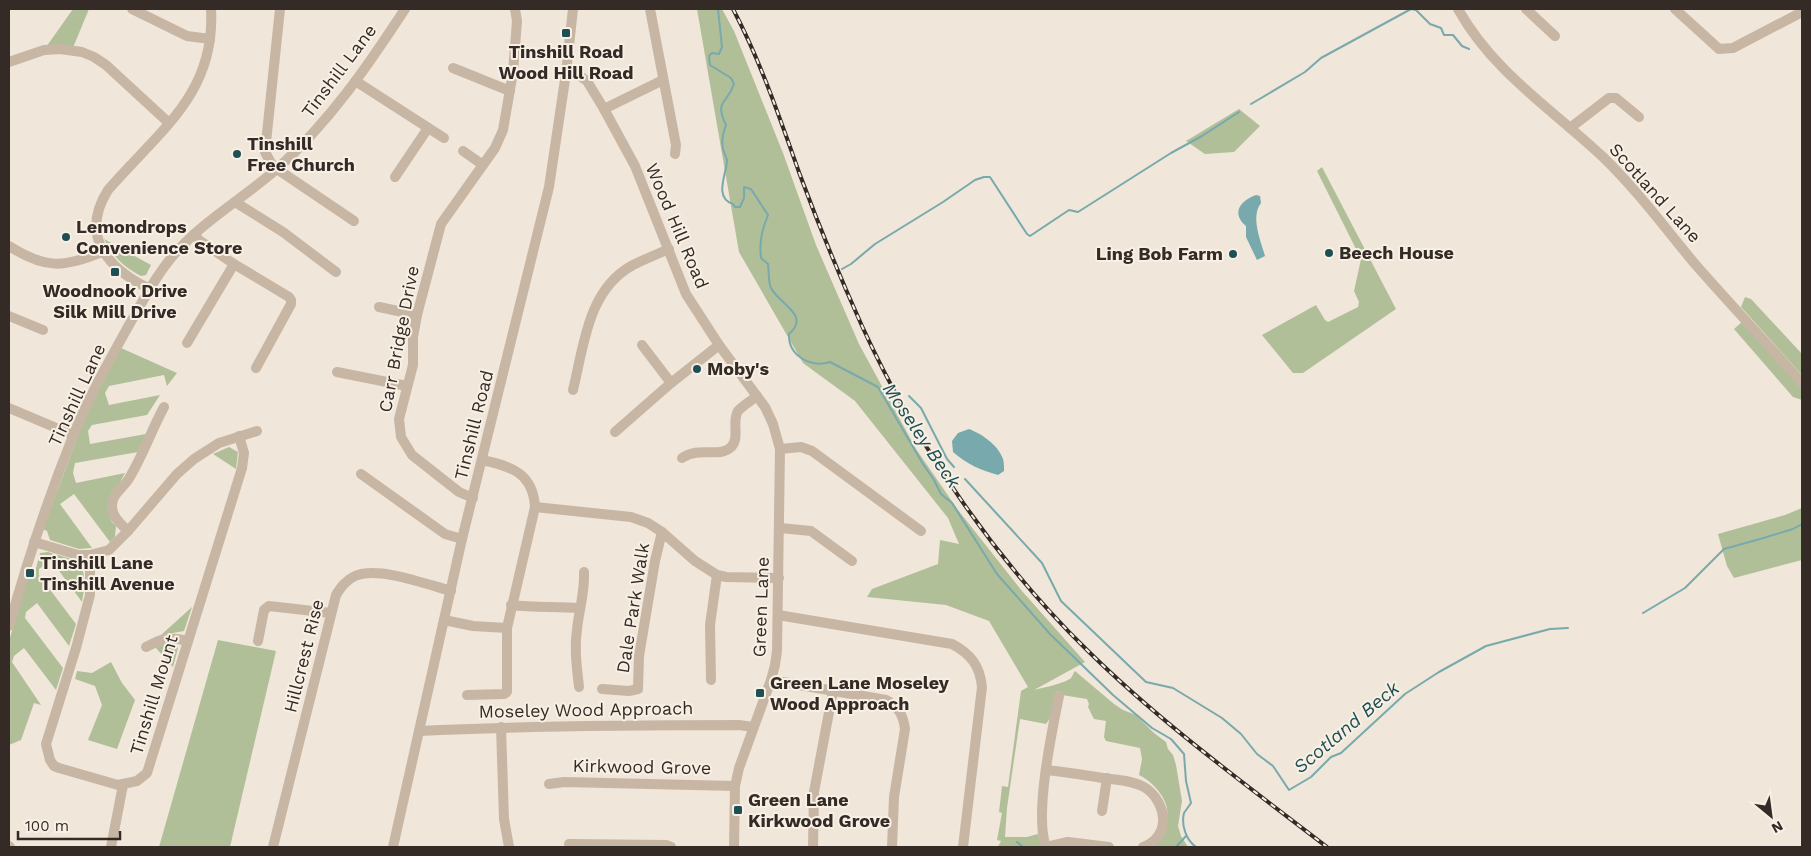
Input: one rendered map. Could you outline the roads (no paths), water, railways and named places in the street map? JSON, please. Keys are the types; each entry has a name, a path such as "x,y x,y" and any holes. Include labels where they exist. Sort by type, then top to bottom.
{"street":[{"path":"132,9 187,36 210,39"},
{"path":"150,289 133,281 115,268 102,252 97,237 96,218 100,202 116,180 186,104 196,86 204,67 210,39 211,9"},
{"path":"280,9 265,148 268,159 277,169 354,221"},
{"name":"Tinshill Lane","path":"9,626 11,607 73,435 100,378 164,267 194,234 277,169 324,120 357,82 405,9"},
{"name":"Carr Bridge Drive","path":"473,498 458,492 412,455 404,444 399,429 399,419 413,365 413,337 441,224 500,139 510,91 517,21 516,9"},
{"name":"Tinshill Road","path":"393,847 462,539 549,187 566,73 573,9"},
{"path":"650,9 676,145 674,154"},
{"name":"Scotland Lane","path":"1458,9 1466,24 1487,51 1521,87 1603,157 1644,200 1696,265 1802,382"},
{"path":"1526,9 1554,36"},
{"path":"1675,9 1719,49 1725,50 1734,48 1802,12"},
{"path":"9,62 44,50 60,48 82,52 106,65 169,123"},
{"path":"453,68 510,91"},
{"name":"Wood Hill Road","path":"566,73 580,76 587,81 604,109 635,166 686,294 757,396"},
{"path":"604,109 663,80"},
{"path":"357,82 444,138"},
{"path":"1570,128 1609,98 1616,98 1639,117"},
{"path":"395,177 400,164 428,128"},
{"path":"463,151 483,165"},
{"path":"235,202 283,232 336,272"},
{"path":"194,234 199,240 234,264 291,300 291,304 256,368"},
{"path":"9,246 24,255 45,263 68,264 102,252"},
{"path":"573,390 588,328 600,297 614,279 628,268 669,249"},
{"path":"187,343 234,264"},
{"path":"379,308 418,315"},
{"path":"9,316 43,330"},
{"path":"615,432 719,344"},
{"path":"642,345 671,383"},
{"path":"336,372 407,386"},
{"path":"682,458 694,452 719,452 729,449 735,440 738,411 757,396"},
{"name":"Green Lane","path":"734,847 735,786 739,768 771,680 777,651 780,449 774,424 757,396"},
{"path":"128,531 115,517 112,505 113,499 128,479 164,407"},
{"path":"9,408 73,435"},
{"path":"34,542 75,554 90,555 112,547 186,466 211,448 239,436 257,431"},
{"name":"Tinshill Mount","path":"123,785 137,781 147,773 242,468 244,453 239,436"},
{"path":"780,449 800,447 812,451 921,531"},
{"path":"467,695 504,694 508,692 507,628 535,506 531,490 522,476 505,464 482,460"},
{"path":"361,474 445,534 462,539"},
{"path":"535,506 631,517 648,523 662,532 695,561 717,575 726,577 779,578"},
{"path":"780,528 811,531 852,561"},
{"name":"Dale Park Walk","path":"602,689 629,691 638,689 639,656 655,561 662,532"},
{"path":"90,555 90,595 76,648 49,733 46,750 54,766 123,785 111,847"},
{"name":"Hillcrest Rise","path":"272,847 331,613 336,595 344,583 354,576 366,572 379,572 451,590"},
{"path":"579,687 576,643 584,590 584,572"},
{"path":"711,680 710,625 717,575"},
{"path":"511,605 540,608 580,608"},
{"path":"258,641 266,607 331,613"},
{"path":"778,615 952,644 964,651 972,659 981,678 982,687 963,847"},
{"path":"444,620 473,626 507,628"},
{"path":"146,647 169,637 188,641"},
{"path":"771,680 886,700 894,704 900,711 905,729 894,797 892,847"},
{"path":"813,847 814,792 833,691"},
{"path":"1059,696 1046,770 1042,830 1046,847 1068,842 1108,847"},
{"name":"Moseley Wood Approach","path":"419,730 501,727 739,725 753,727"},
{"path":"501,727 504,819 509,847"},
{"path":"1046,770 1107,778 1144,787 1159,803 1163,816 1162,829 1155,841 1143,847"},
{"path":"1102,811 1107,778"},
{"name":"Kirkwood Grove","path":"549,784 564,782 735,786"},
{"path":"568,844 666,845 672,847"}],"water":[{"path":"1256,195 1260,196 1261,203 1256,215 1256,222 1265,256 1257,260 1246,237 1246,226 1241,221 1238,212 1242,204"},
{"path":"969,429 984,437 997,449 1003,459 1004,471 998,475 985,471 953,452 952,441 958,433"}],"waterway":[{"name":"Moseley Beck","path":"718,9 722,47 719,54 712,53 709,56 710,65 731,78 734,84 721,107 726,125 722,146 727,160 722,191 727,201 735,207 740,207 744,198 744,187 751,189 768,215 760,247 761,258 768,264 771,288 795,315 797,321 789,334 792,348 808,362 830,362 878,387 941,494 952,503 997,574 1050,634 1113,695 1152,728 1171,739 1184,754 1186,781 1191,803 1184,813 1183,822 1187,836 1196,847"},
{"path":"1251,104 1305,72 1321,58 1411,9 1416,10 1430,24 1441,28 1444,35 1453,35 1462,46 1469,49"},
{"path":"842,269 875,244 975,180 984,177 990,177 1030,236 1069,210 1078,212 1239,112"},
{"name":"Scotland Beck","path":"909,396 921,408 947,459 954,467"},
{"name":"Scotland Beck","path":"965,479 1042,563 1061,601 1146,682 1173,688 1222,718 1241,734 1257,754 1273,766 1289,790 1311,777 1331,757 1341,753 1405,694 1439,672 1486,646 1550,629 1568,628"},
{"name":"Scotland Beck","path":"1643,613 1685,588 1724,549 1793,529 1802,524"},
{"path":"1176,847 1186,836"},
{"path":"1017,842 1023,847"}],"railway":[{"path":"733,9 761,70 838,270 883,370 932,456 989,539 1053,615 1115,677 1174,728 1327,847"}],"place":[{"name":"Tinshill Road Wood Hill Road","path":"566,33"},
{"name":"Tinshill Free Church","path":"237,154"},
{"name":"Lemondrops Convenience Store","path":"66,237"},
{"name":"Beech House","path":"1329,253"},
{"name":"Ling Bob Farm","path":"1233,254"},
{"name":"Woodnook Drive Silk Mill Drive","path":"115,272"},
{"name":"Moby's","path":"697,369"},
{"name":"Tinshill Lane Tinshill Avenue","path":"30,573"},
{"name":"Green Lane Moseley Wood Approach","path":"760,693"},
{"name":"Green Lane Kirkwood Grove","path":"738,810"}]}
